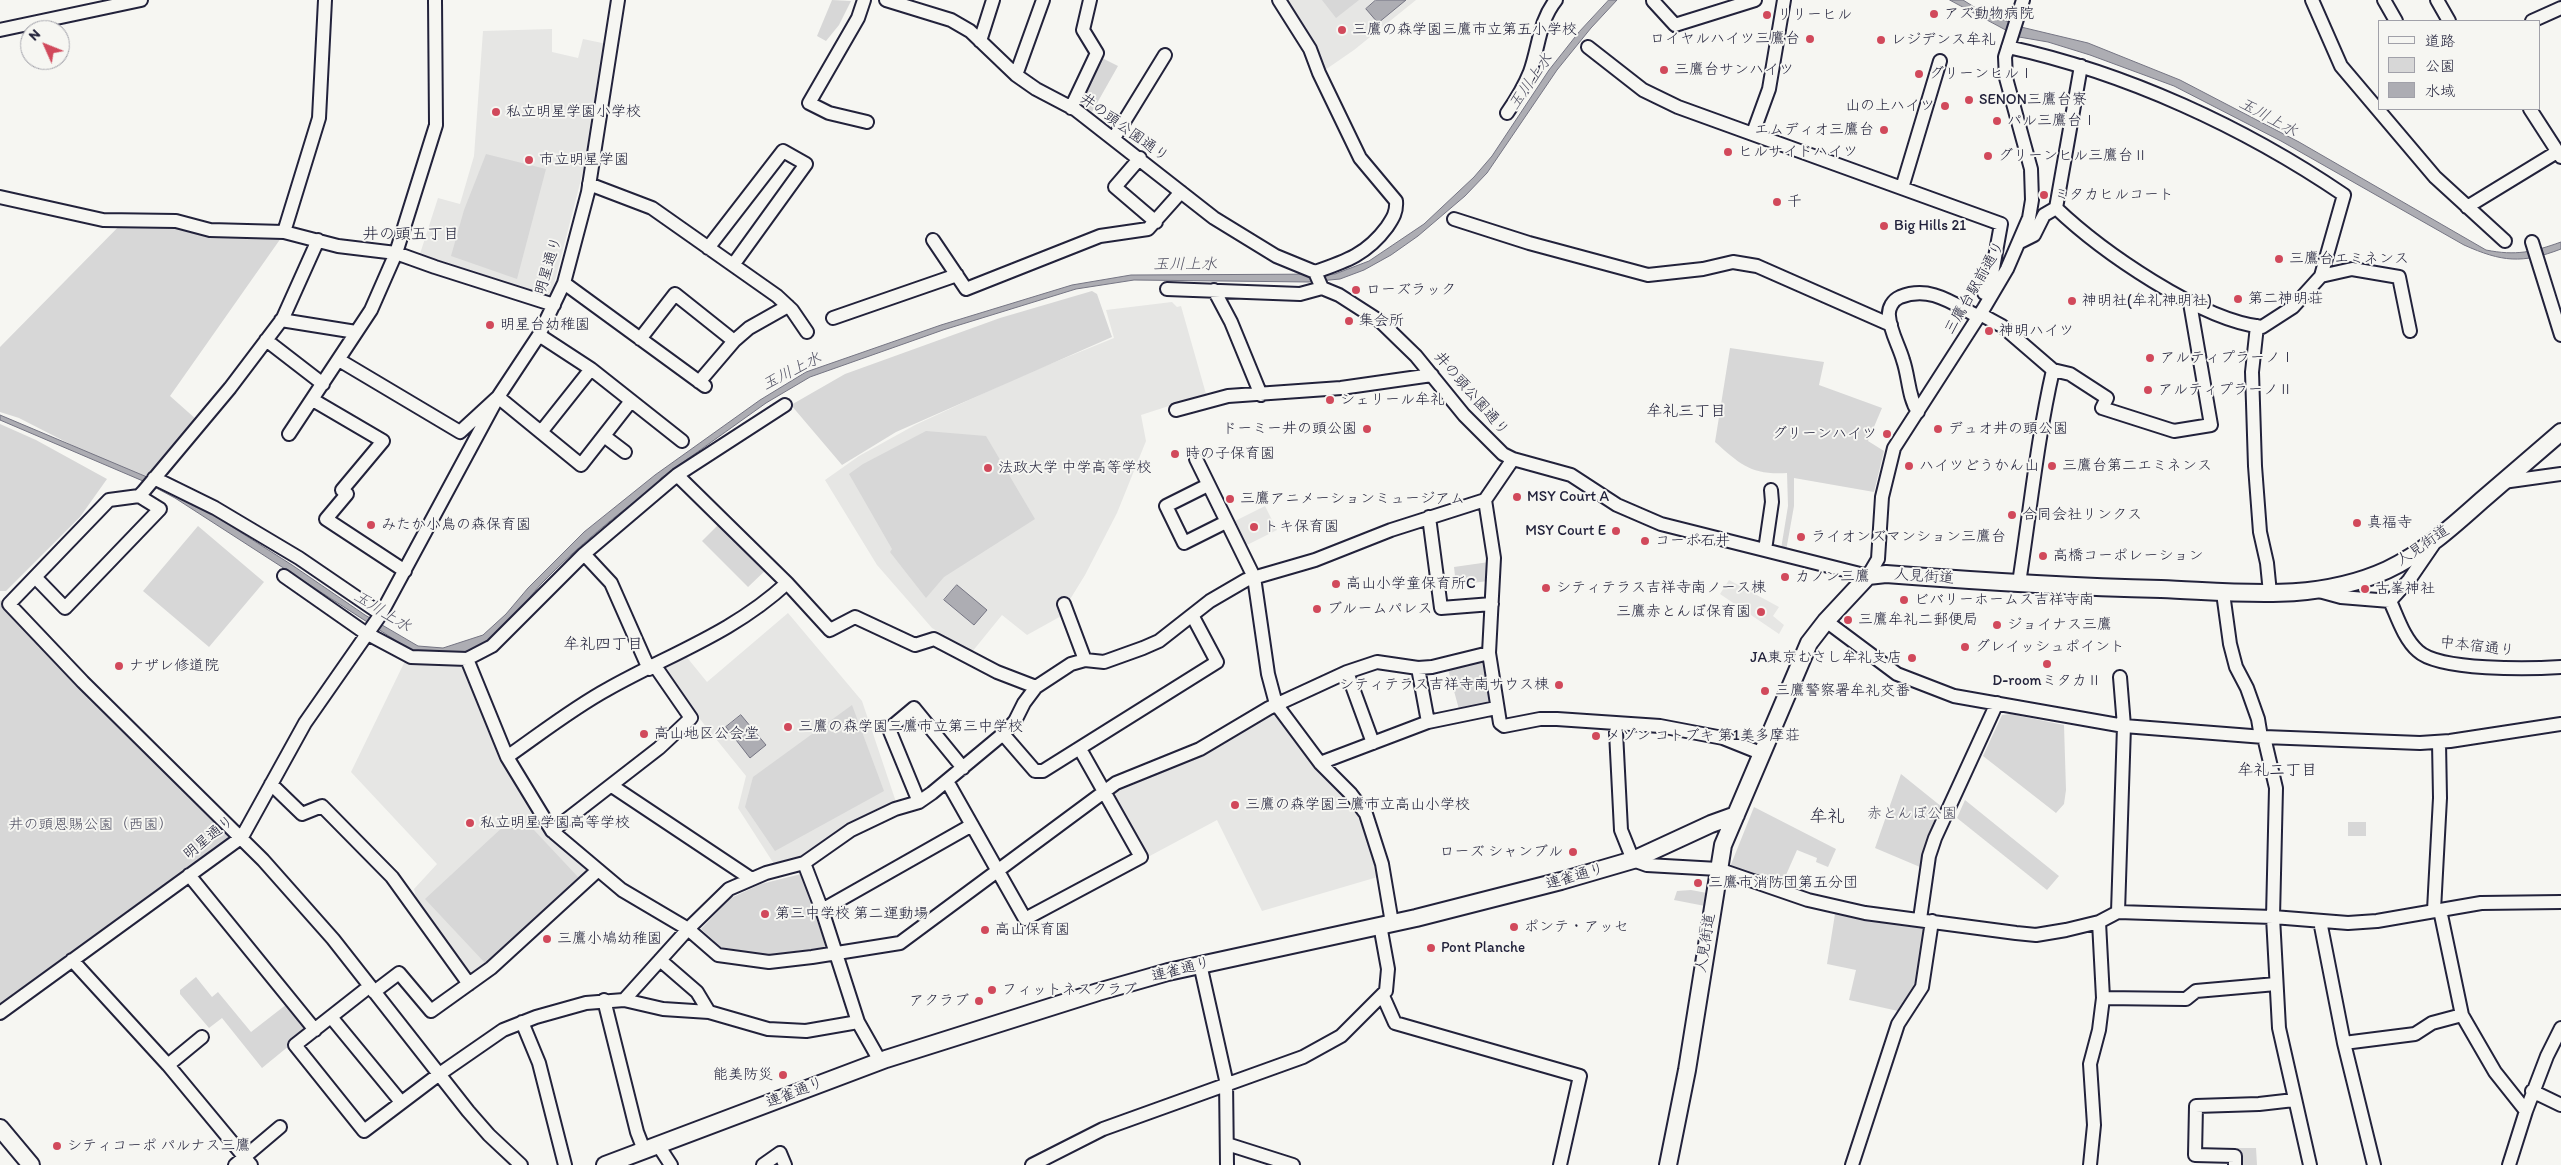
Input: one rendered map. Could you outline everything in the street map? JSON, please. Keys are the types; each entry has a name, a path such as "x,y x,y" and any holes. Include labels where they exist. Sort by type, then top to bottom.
{"main road":[{"name":"人見街道","path":"1668,1165 1687,1070 1723,845 1763,754 1794,674 1809,643 1826,621 1868,576 1886,574 2223,593 2319,590 2363,579 2387,570 2436,540 2561,432"},
{"name":"連雀通り","path":"605,1165 880,1061 1098,992 1200,964 1386,924 1513,894 1633,860 1711,824 1736,815"},
{"path":"0,1128 31,1165"}],"street":[{"path":"0,30 141,0"},
{"path":"284,232 319,118 325,0"},
{"path":"289,434 371,310 396,253 436,125 435,0"},
{"name":"明星通り","path":"0,1013 242,837 305,723 375,624 498,397 539,335 564,283 589,184 618,0"},
{"path":"864,0 858,18 809,103 828,113 867,122"},
{"name":"井の頭公園通り","path":"886,0 903,2 951,20 980,41 1016,75 1071,108 1114,138 1181,192 1237,232 1319,280 1381,322 1432,374 1484,438 1503,454 1513,459 1571,475 1639,516 1868,576"},
{"path":"980,41 993,0"},
{"path":"1016,75 1044,0"},
{"path":"1071,108 1097,53 1083,30 1090,0"},
{"path":"1167,289 1300,294 1374,244 1395,215 1396,201 1360,158 1319,73 1310,49 1279,0"},
{"path":"1507,113 1520,95 1529,73 1544,17 1556,0"},
{"path":"1653,1 1675,25 1755,0"},
{"path":"1752,133 1770,88 1784,0"},
{"name":"三鷹台駅前通り","path":"1868,576 1878,559 1882,497 1894,448 1979,316 2020,242 2030,218 2032,200 2031,169 2006,78 2005,57 2024,0"},
{"path":"2312,0 2341,66 2375,99"},
{"path":"2384,0 2395,20"},
{"path":"2436,0 2448,20"},
{"path":"2534,20 2561,8"},
{"path":"2009,42 2141,87 2195,112 2303,168 2344,195 2321,276 2293,307 2262,326 2224,317 2190,303 2072,223 2056,208"},
{"path":"1588,47 1643,90 1678,107 2001,224 1988,286 1976,306 1979,316"},
{"path":"1114,138 1165,55"},
{"path":"1902,188 1940,61"},
{"path":"2020,242 2034,235 2044,215 2056,208 2081,66"},
{"path":"2383,110 2435,177 2505,241"},
{"path":"2468,207 2559,155 2531,110"},
{"path":"708,248 783,151 806,164 733,265"},
{"path":"1140,158 1115,188 1156,222"},
{"path":"589,184 646,205 733,265 788,306 807,332"},
{"path":"933,240 966,289 1100,236 1148,229 1181,192"},
{"path":"0,197 103,220 127,222 176,221 210,230 284,232 338,246 396,253 554,305"},
{"path":"1454,219 1529,243 1648,275 1703,269 1732,262 1757,266 1891,325"},
{"path":"318,240 281,320 230,388 141,494 109,500 9,604 83,682 242,837 333,939 438,1075 489,1135 521,1165"},
{"path":"2535,250 2561,335"},
{"path":"2321,276 2352,269 2399,277 2410,331"},
{"path":"833,318 957,274"},
{"path":"564,283 702,384 734,341 749,328 788,306"},
{"path":"1214,290 1231,322 1260,395"},
{"path":"1918,412 1913,405 1905,366 1889,315 1892,304 1896,299 1909,293 1925,292 1939,295 2002,326 2053,370 2070,374 2107,398 2102,408 2174,431 2211,425 2190,303"},
{"path":"640,338 675,294 734,341"},
{"path":"281,320 356,332"},
{"path":"2256,326 2252,372 2255,466 2260,532 2267,563 2270,593"},
{"path":"539,335 591,369 682,441"},
{"path":"266,340 323,384"},
{"path":"339,360 460,432 498,397 581,464 631,401"},
{"path":"541,432 591,369"},
{"path":"2019,583 2036,471 2041,422 2053,370"},
{"path":"1176,410 1222,398 1341,388 1432,374"},
{"path":"313,400 383,441 342,490 347,494 326,519 405,570"},
{"path":"153,479 215,508 299,558 410,657 467,659 492,646 584,554 678,475 785,405"},
{"path":"604,436 625,452"},
{"path":"1032,1165 1103,1129 1303,1057 1333,1042 1383,996 1386,991 1388,977 1381,857 1366,814 1346,789 1320,763 1276,704 1268,674 1254,578 1196,459"},
{"path":"624,1000 688,929 729,889 750,878 804,863 851,830 895,810 919,802 1003,734 1015,721 1024,703 1036,687 1071,664 1085,660 1104,662 1159,641 1227,590 1254,578 1334,554 1429,517 1485,500 1513,459"},
{"path":"2503,482 2561,474"},
{"path":"678,475 787,583 830,630 855,617 915,645 934,639 997,672 1036,687"},
{"path":"1208,485 1166,506 1184,543 1226,522"},
{"path":"1765,550 1772,502 1771,490"},
{"path":"35,577 65,608 160,509 141,494"},
{"path":"1485,500 1494,558 1490,653 1496,708 1500,723 1504,726 1540,719 1557,719 1660,726 1722,738 1763,754"},
{"path":"1429,517 1441,608 1492,604"},
{"path":"2319,590 2341,597 2390,600 2409,580 2436,540"},
{"path":"552,831 659,748 691,718 652,668 611,582 584,554"},
{"path":"284,576 375,624"},
{"path":"507,757 605,690 652,668 753,612 787,583"},
{"path":"2223,593 2230,644 2236,667 2247,688 2258,719 2276,788 2273,917 2279,1028 2310,1165"},
{"name":"中本宿通り","path":"2390,600 2409,639 2418,652 2437,660 2526,669 2561,667"},
{"path":"1064,604 1085,660"},
{"path":"1003,734 1035,770 1043,772 1080,749 1217,662 1192,615"},
{"path":"1826,621 1897,674 1954,696 2124,726 2263,737 2384,743 2439,742 2561,724"},
{"path":"467,659 507,757 523,787 552,831 597,871 622,890 688,929 718,955 769,962 836,954 900,943 1116,783 1200,749 1276,704 1347,672 1377,662 1418,668 1490,653"},
{"path":"1418,668 1428,722"},
{"path":"1347,672 1373,743"},
{"path":"2118,912 2124,726 2120,677"},
{"path":"1852,1165 1898,1024 1922,987 1929,856 1935,838 1997,703"},
{"path":"919,802 888,729 914,708 963,768"},
{"path":"1320,763 1428,722 1496,708"},
{"path":"1616,732 1621,830 1633,860 1647,866 1718,868 1828,905 1865,913 2036,934 2099,922 2118,912 2273,917 2348,923 2377,921 2482,903 2561,902"},
{"path":"2439,742 2440,798 2437,910 2462,1015 2495,1072 2526,1111"},
{"path":"947,781 1025,919 1141,857 1080,749"},
{"path":"271,784 302,814 322,806 366,850 406,894 469,984"},
{"path":"612,786 750,878"},
{"path":"822,910 972,825"},
{"path":"804,863 822,910 858,1022 880,1061"},
{"path":"597,871 491,968 430,1011 399,973 331,1017 295,1045 364,1131 438,1075 503,1030 522,1022 586,1003 604,1000 624,1000 652,1008 709,1012 768,1029 806,1031 858,1022"},
{"path":"189,874 315,1030"},
{"path":"2320,921 2344,1043 2374,1165"},
{"path":"2090,1165 2094,1125 2090,1064 2099,1030 2103,998 2099,922"},
{"path":"72,960 168,1065 244,1162 280,1127"},
{"path":"660,960 697,992 709,1012"},
{"path":"1200,964 1226,1085 1226,1165"},
{"path":"2103,998 2186,999 2196,991 2276,984"},
{"path":"1383,996 1395,1023 1580,1076 1560,1165"},
{"path":"604,1000 637,1132 651,1148 671,1165"},
{"path":"2344,1043 2415,1034 2432,1023 2462,1015"},
{"path":"331,1017 401,1102"},
{"path":"522,1022 539,1063 565,1165"},
{"path":"2509,1165 2532,1091 2561,1030"},
{"path":"168,1065 202,1037"},
{"path":"2532,1091 2561,1105"},
{"path":"2235,1165 2235,1156 2195,1155 2196,1106 2259,1104 2294,1100"},
{"path":"1226,1144 1293,1165"},
{"path":"762,1165 780,1153 785,1165"}],"shaded area":[{"name":"三鷹の森学園三鷹市立第五小学校","path":"1285,0 1416,0 1354,50 1325,70 1314,44"},
{"name":"市立明星学園","path":"552,29 552,52 578,58 583,39 607,44 585,164 551,296 419,257 438,198 460,204 474,156 483,31"},
{"name":"法政大学 中学高等学校","path":"1172,302 1177,307 1181,306 1206,394 1141,415 1146,441 1117,513 1085,575 1069,601 1059,607 1063,615 1027,635 1002,615 972,652 932,628 877,565 825,480 859,456 915,425 1023,375 1114,338 1106,310"},
{"name":"トキ保育園","path":"1265,506 1277,530 1243,547 1231,523"},
{"name":"三鷹赤とんぼ保育園","path":"1729,580 1779,607 1773,616 1784,625 1779,634 1720,594"},
{"name":"三鷹の森学園三鷹市立第三中学校","path":"788,613 862,701 896,802 848,824 807,855 774,864 738,808 746,776 695,713 662,667 685,655 707,682"},
{"name":"私立明星学園高等学校","path":"406,659 463,664 549,835 589,873 471,980 418,907 414,889 437,864 351,772"},
{"name":"三鷹の森学園三鷹市立高山小学校","path":"1274,711 1361,812 1381,876 1262,911 1217,820 1146,858 1111,797 1112,792 1118,788"}],"green space":[{"path":"832,0 851,1 839,25 826,41 817,36"},
{"path":"1322,0 1359,0 1336,18"},
{"path":"1102,58 1118,66 1092,112 1083,105 1082,101"},
{"path":"486,154 546,169 517,279 451,256 464,210"},
{"path":"132,213 281,238 170,396 197,420 146,483 19,418 0,412 0,347"},
{"path":"1092,291 1097,294 1112,337 896,432 842,465 791,405 845,374 1000,318"},
{"path":"1730,348 1824,362 1819,385 1882,408 1868,441 1884,451 1874,492 1794,478 1794,506 1786,551 1781,549 1788,506 1787,473 1764,472 1747,467 1715,442"},
{"path":"0,424 36,440 107,479 80,517 6,591 0,591"},
{"path":"926,431 986,436 1035,519 944,577 926,598 890,552 892,549 849,474 863,464"},
{"path":"722,521 769,567 748,587 702,541"},
{"path":"198,526 264,582 209,647 143,591"},
{"path":"1489,562 1488,581 1456,585 1454,567"},
{"name":"井の頭恩賜公園（西園）","path":"0,600 231,837 0,1006"},
{"path":"1480,659 1483,662 1491,703 1460,713 1448,669"},
{"path":"852,705 884,791 775,851 745,807 753,777"},
{"path":"2010,714 2064,725 2066,790 2064,804 2056,813 1983,756 2002,715"},
{"name":"赤とんぼ公園","path":"1901,774 1942,807 1931,829 1920,867 1875,848"},
{"path":"1965,800 2059,876 2047,890 1957,818"},
{"path":"1754,807 1836,849 1828,867 1816,862 1817,858 1797,850 1782,884 1730,867"},
{"path":"518,813 578,877 486,964 425,899"},
{"path":"2348,822 2366,822 2366,836 2348,836"},
{"name":"第三中学校 第二運動場","path":"801,874 826,947 766,955 721,947 701,929 731,898 761,884"},
{"path":"1691,890 1707,893 1705,906 1674,900 1677,891"},
{"path":"1835,914 1924,926 1916,981 1898,1011 1849,1000 1856,970 1827,964"},
{"path":"196,977 212,997 218,992 251,1032 287,1004 305,1025 306,1032 262,1068 222,1018 209,1028 180,994 180,990"},
{"path":"2237,1148 2256,1148 2257,1165 2237,1165"}],"water":[{"path":"1376,0 1406,0 1378,23 1366,9"},
{"path":"1609,0 1617,0 1591,28 1557,70 1487,173 1465,196 1418,236 1391,255 1364,270 1340,279 1309,282 1134,280 1076,289 943,330 810,377 766,403 661,478 658,484 598,531 555,570 497,636 469,651 443,654 409,649 175,498 143,481 0,420 0,415 147,477 182,495 292,565 365,615 418,646 443,648 483,635 506,614 528,588 584,532 655,475 760,400 806,372 941,325 1072,285 1131,275 1335,274 1369,261 1424,224 1474,177 1492,156 1549,70 1579,32"},
{"path":"1950,0 1963,0 1979,10 2021,27 2088,43 2180,80 2299,142 2486,250 2516,253 2561,242 2561,249 2523,259 2501,258 2477,251 2281,141 2174,86 2090,55 2048,42 2019,37"},
{"path":"957,585 987,610 974,625 944,600"},
{"path":"741,715 766,745 750,758 726,727"}],"place":[{"name":"アズ動物病院","path":"1934,14"},
{"name":"リリーヒル","path":"1767,15"},
{"name":"三鷹の森学園三鷹市立第五小学校","path":"1342,30"},
{"name":"ロイヤルハイツ三鷹台","path":"1810,39"},
{"name":"レジデンス牟礼","path":"1881,40"},
{"name":"三鷹台サンハイツ","path":"1664,70"},
{"name":"グリーンヒルⅠ","path":"1919,74"},
{"name":"SENON三鷹台寮","path":"1969,100"},
{"name":"山の上ハイツ","path":"1945,106"},
{"name":"私立明星学園小学校","path":"496,112"},
{"name":"パル三鷹台Ⅰ","path":"1997,121"},
{"name":"エムディオ三鷹台","path":"1884,130"},
{"name":"ヒルサイドハイツ","path":"1728,152"},
{"name":"グリーンヒル三鷹台Ⅱ","path":"1988,156"},
{"name":"市立明星学園","path":"529,160"},
{"name":"ミタカヒルコート","path":"2044,195"},
{"name":"千","path":"1777,202"},
{"name":"Big Hills 21","path":"1884,226"},
{"name":"三鷹台エミネンス","path":"2279,259"},
{"name":"ローズラック","path":"1356,290"},
{"name":"第二神明荘","path":"2238,299"},
{"name":"神明社(牟礼神明社)","path":"2072,301"},
{"name":"集会所","path":"1349,321"},
{"name":"明星台幼稚園","path":"490,325"},
{"name":"神明ハイツ","path":"1989,331"},
{"name":"アルティプラーノⅠ","path":"2150,358"},
{"name":"アルティプラーノⅡ","path":"2148,390"},
{"name":"シェリール牟礼","path":"1330,400"},
{"name":"ドーミー井の頭公園","path":"1367,429"},
{"name":"デュオ井の頭公園","path":"1938,429"},
{"name":"グリーンハイツ","path":"1887,434"},
{"name":"時の子保育園","path":"1175,454"},
{"name":"ハイツどうかん山","path":"1909,466"},
{"name":"三鷹台第二エミネンス","path":"2052,466"},
{"name":"法政大学 中学高等学校","path":"988,468"},
{"name":"MSY Court A","path":"1517,497"},
{"name":"三鷹アニメーションミュージアム","path":"1230,499"},
{"name":"合同会社リンクス","path":"2012,515"},
{"name":"真福寺","path":"2357,523"},
{"name":"みたか小鳥の森保育園","path":"371,525"},
{"name":"トキ保育園","path":"1254,527"},
{"name":"MSY Court E","path":"1616,531"},
{"name":"ライオンズマンション三鷹台","path":"1801,537"},
{"name":"コーポ石井","path":"1645,541"},
{"name":"高橋コーポレーション","path":"2043,556"},
{"name":"カノン三鷹","path":"1785,577"},
{"name":"高山小学童保育所C","path":"1336,584"},
{"name":"シティテラス吉祥寺南ノース棟","path":"1546,588"},
{"name":"古峯神社","path":"2365,589"},
{"name":"ビバリーホームス吉祥寺南","path":"1904,600"},
{"name":"ブルームパレス","path":"1317,609"},
{"name":"三鷹赤とんぼ保育園","path":"1761,612"},
{"name":"三鷹牟礼二郵便局","path":"1848,620"},
{"name":"ジョイナス三鷹","path":"1997,625"},
{"name":"グレイッシュポイント","path":"1965,647"},
{"name":"JA東京むさし牟礼支店","path":"1912,658"},
{"name":"D-roomミタカⅡ","path":"2047,664"},
{"name":"ナザレ修道院","path":"119,666"},
{"name":"シティテラス吉祥寺南サウス棟","path":"1559,685"},
{"name":"三鷹警察署牟礼交番","path":"1765,691"},
{"name":"三鷹の森学園三鷹市立第三中学校","path":"788,727"},
{"name":"高山地区公会堂","path":"644,734"},
{"name":"メゾン コトブキ 第1美多摩荘","path":"1596,736"},
{"name":"三鷹の森学園三鷹市立高山小学校","path":"1235,805"},
{"name":"私立明星学園高等学校","path":"470,823"},
{"name":"ローズ シャンブル","path":"1573,852"},
{"name":"三鷹市消防団第五分団","path":"1698,883"},
{"name":"第三中学校 第二運動場","path":"765,914"},
{"name":"ポンテ・アッセ","path":"1514,927"},
{"name":"高山保育園","path":"985,930"},
{"name":"三鷹小鳩幼稚園","path":"547,939"},
{"name":"Pont Planche","path":"1431,948"},
{"name":"フィットネスクラブ","path":"992,990"},
{"name":"アクラブ","path":"979,1001"},
{"name":"能美防災","path":"783,1075"},
{"name":"シティコーポ パルナス三鷹","path":"57,1146"}],"district":[{"name":"井の頭五丁目","path":"411,235"},
{"name":"牟礼三丁目","path":"1686,412"},
{"name":"牟礼四丁目","path":"603,645"},
{"name":"牟礼二丁目","path":"2277,771"},
{"name":"牟礼","path":"1827,817"}],"water label":[{"name":"玉川上水","path":"1531,82"},
{"name":"玉川上水","path":"2268,118"},
{"name":"玉川上水","path":"1185,265"},
{"name":"玉川上水","path":"792,372"},
{"name":"玉川上水","path":"382,612"}]}
